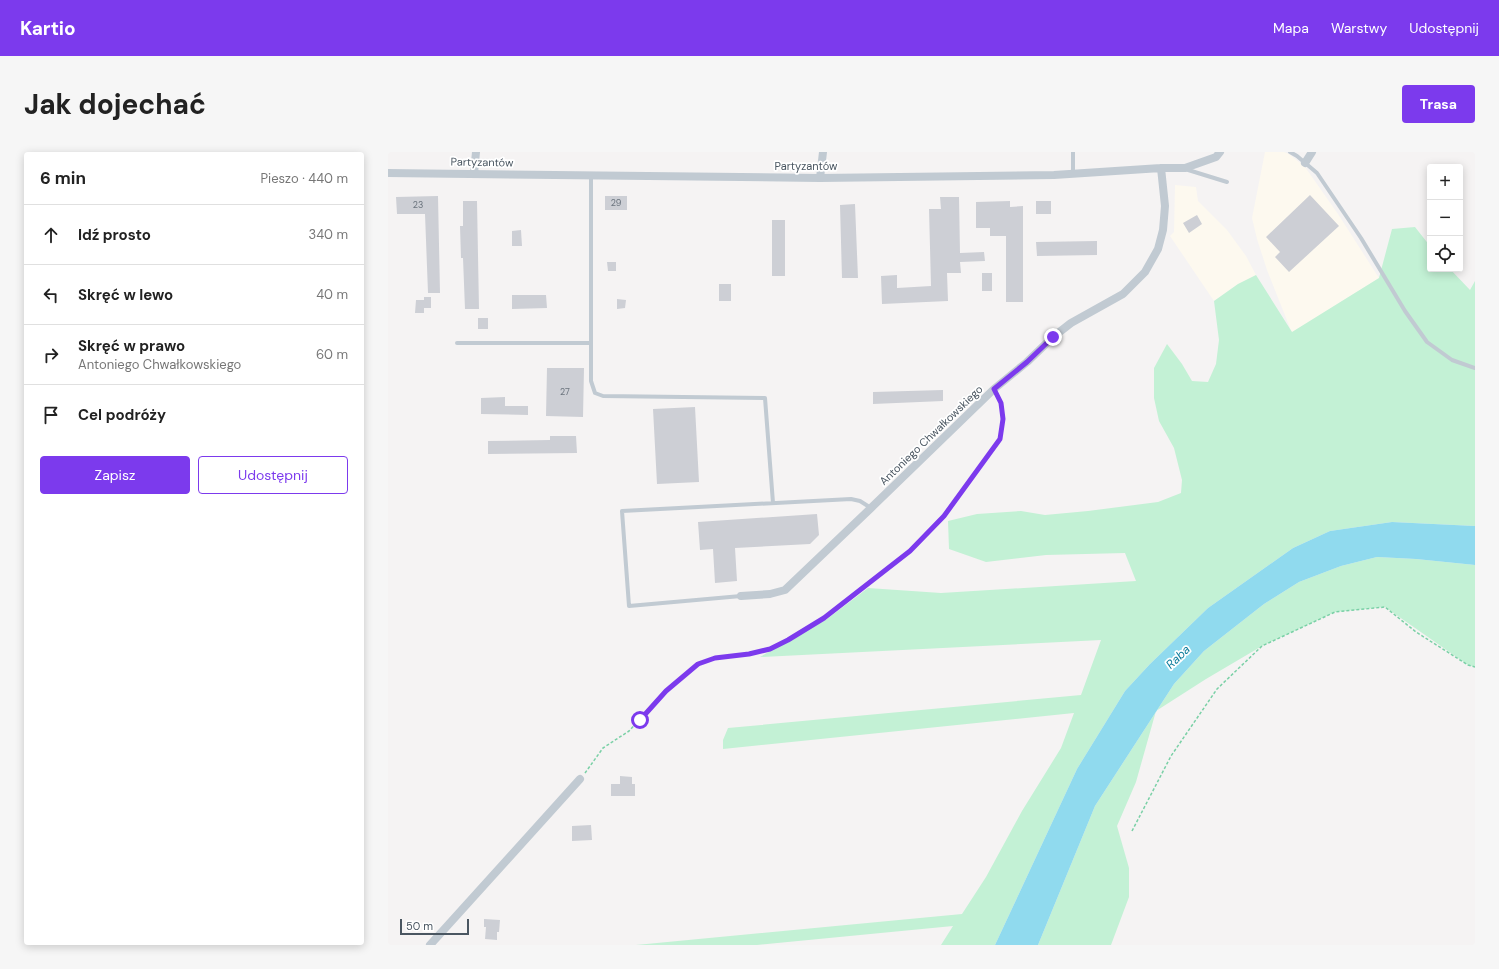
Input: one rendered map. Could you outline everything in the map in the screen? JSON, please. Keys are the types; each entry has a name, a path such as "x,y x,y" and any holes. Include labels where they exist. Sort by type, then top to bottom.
{"street":[{"path":"474,173 476,152"},
{"path":"820,178 823,152"},
{"name":"Partyzantów","path":"388,173 820,178 1074,174 1161,168 1185,168 1216,157 1220,152"},
{"path":"1305,163 1312,152"},
{"name":"Antoniego Chwałkowskiego","path":"741,596 770,594 785,590 994,389 1071,323 1123,294 1145,272 1158,249 1163,230 1165,206 1161,168"},
{"path":"430,945 580,779"}],"lane":[{"path":"1073,152 1074,174"},
{"path":"1290,152 1317,173 1361,238 1404,311 1427,342 1452,360 1475,368"},
{"path":"1185,168 1227,182"},
{"path":"591,175 591,381 595,393 603,396 765,398 773,503"},
{"path":"457,343 591,343"},
{"path":"741,596 629,606 622,510 851,499 860,501 871,508"}],"path":[{"path":"580,779 603,748 629,731 666,691 698,664 715,658 749,654 770,649 788,640 824,618 910,551 944,516 1000,439 1003,419 1001,403 994,389"},
{"path":"1132,831 1171,756 1217,689 1262,646 1335,612 1385,608 1416,632 1468,665 1475,667"}],"shaded area":[{"path":"1265,152 1284,152 1289,154 1305,167 1338,214 1379,278 1292,333 1267,270 1252,218"},
{"path":"1175,185 1196,187 1198,201 1227,230 1246,256 1256,275 1238,284 1214,301 1170,236 1174,232"}],"green space":[{"path":"1415,227 1427,242 1427,272 1453,272 1470,290 1475,281 1475,526 1392,522 1330,531 1293,548 1208,608 1150,664 1125,691 1077,769 995,945 941,945 953,926 757,945 636,945 962,914 986,877 1022,811 1061,748 1074,713 723,749 723,740 728,728 1081,695 1101,640 760,657 827,619 868,588 941,593 1136,581 1125,553 1046,555 986,562 949,549 948,521 977,514 1021,511 1045,515 1088,511 1158,502 1181,493 1182,480 1174,448 1159,421 1154,398 1154,368 1167,344 1182,364 1192,381 1208,382 1216,364 1219,340 1214,301 1238,284 1256,275 1292,332 1379,278 1392,229"},
{"path":"1377,557 1475,565 1475,667 1468,665 1385,607 1335,612 1262,646 1157,710 1174,684 1204,651 1264,604 1299,582 1341,566"},
{"path":"1156,712 1136,782 1117,826 1129,868 1129,897 1111,945 1038,945 1095,806"}],"water":[{"name":"Raba","path":"1392,522 1475,526 1475,565 1377,557 1341,566 1299,582 1264,604 1204,651 1174,684 1095,806 1038,945 995,945 1077,769 1125,691 1150,664 1208,608 1293,548 1330,531"}],"building":[{"path":"1310,195 1339,226 1289,272 1275,257 1280,252 1266,237"},
{"path":"438,196 440,293 428,293 425,214 397,214 396,197"},
{"path":"605,196 627,196 627,210 605,210"},
{"path":"940,197 959,197 960,253 984,252 985,261 960,262 961,273 947,273 948,301 882,304 881,276 897,275 897,288 931,286 929,209 941,209"},
{"path":"463,201 477,201 479,309 465,309 460,226 463,226"},
{"path":"1010,201 1010,207 1023,206 1023,302 1006,302 1006,236 990,236 990,228 976,228 976,202"},
{"path":"1036,201 1051,201 1051,214 1036,214"},
{"path":"855,204 858,278 842,278 840,205"},
{"path":"1197,215 1202,224 1189,233 1183,223"},
{"path":"772,220 785,220 785,276 772,276"},
{"path":"521,230 522,246 512,246 512,231"},
{"path":"1097,241 1097,255 1037,256 1036,242"},
{"path":"607,262 616,262 616,271 608,271"},
{"path":"982,273 992,273 992,291 982,291"},
{"path":"719,284 731,284 731,301 719,301"},
{"path":"512,295 546,295 547,308 512,309"},
{"path":"424,297 431,297 431,308 424,308 424,313 415,313 416,300 424,300"},
{"path":"617,299 626,300 625,308 617,309"},
{"path":"478,318 488,318 488,329 478,329"},
{"path":"547,368 584,368 583,417 546,416"},
{"path":"943,390 943,401 873,404 873,392"},
{"path":"505,397 505,406 528,406 528,415 481,414 481,398"},
{"path":"695,407 699,482 657,484 653,409"},
{"path":"550,436 576,436 577,453 488,454 488,441 550,440"},
{"path":"817,514 819,535 810,544 735,548 737,581 715,583 713,549 700,550 698,522"},
{"path":"620,776 632,777 632,784 635,784 635,796 611,796 611,784 620,784"},
{"path":"591,825 592,840 572,841 572,826"},
{"path":"484,919 500,920 497,940 485,939 486,927 484,927"}],"route":[{"path":"640,720 666,691 698,664 715,658 749,654 770,649 788,640 824,618 910,551 944,516 1000,439 1003,419 1001,403 994,389 1027,362 1053,337"}]}
